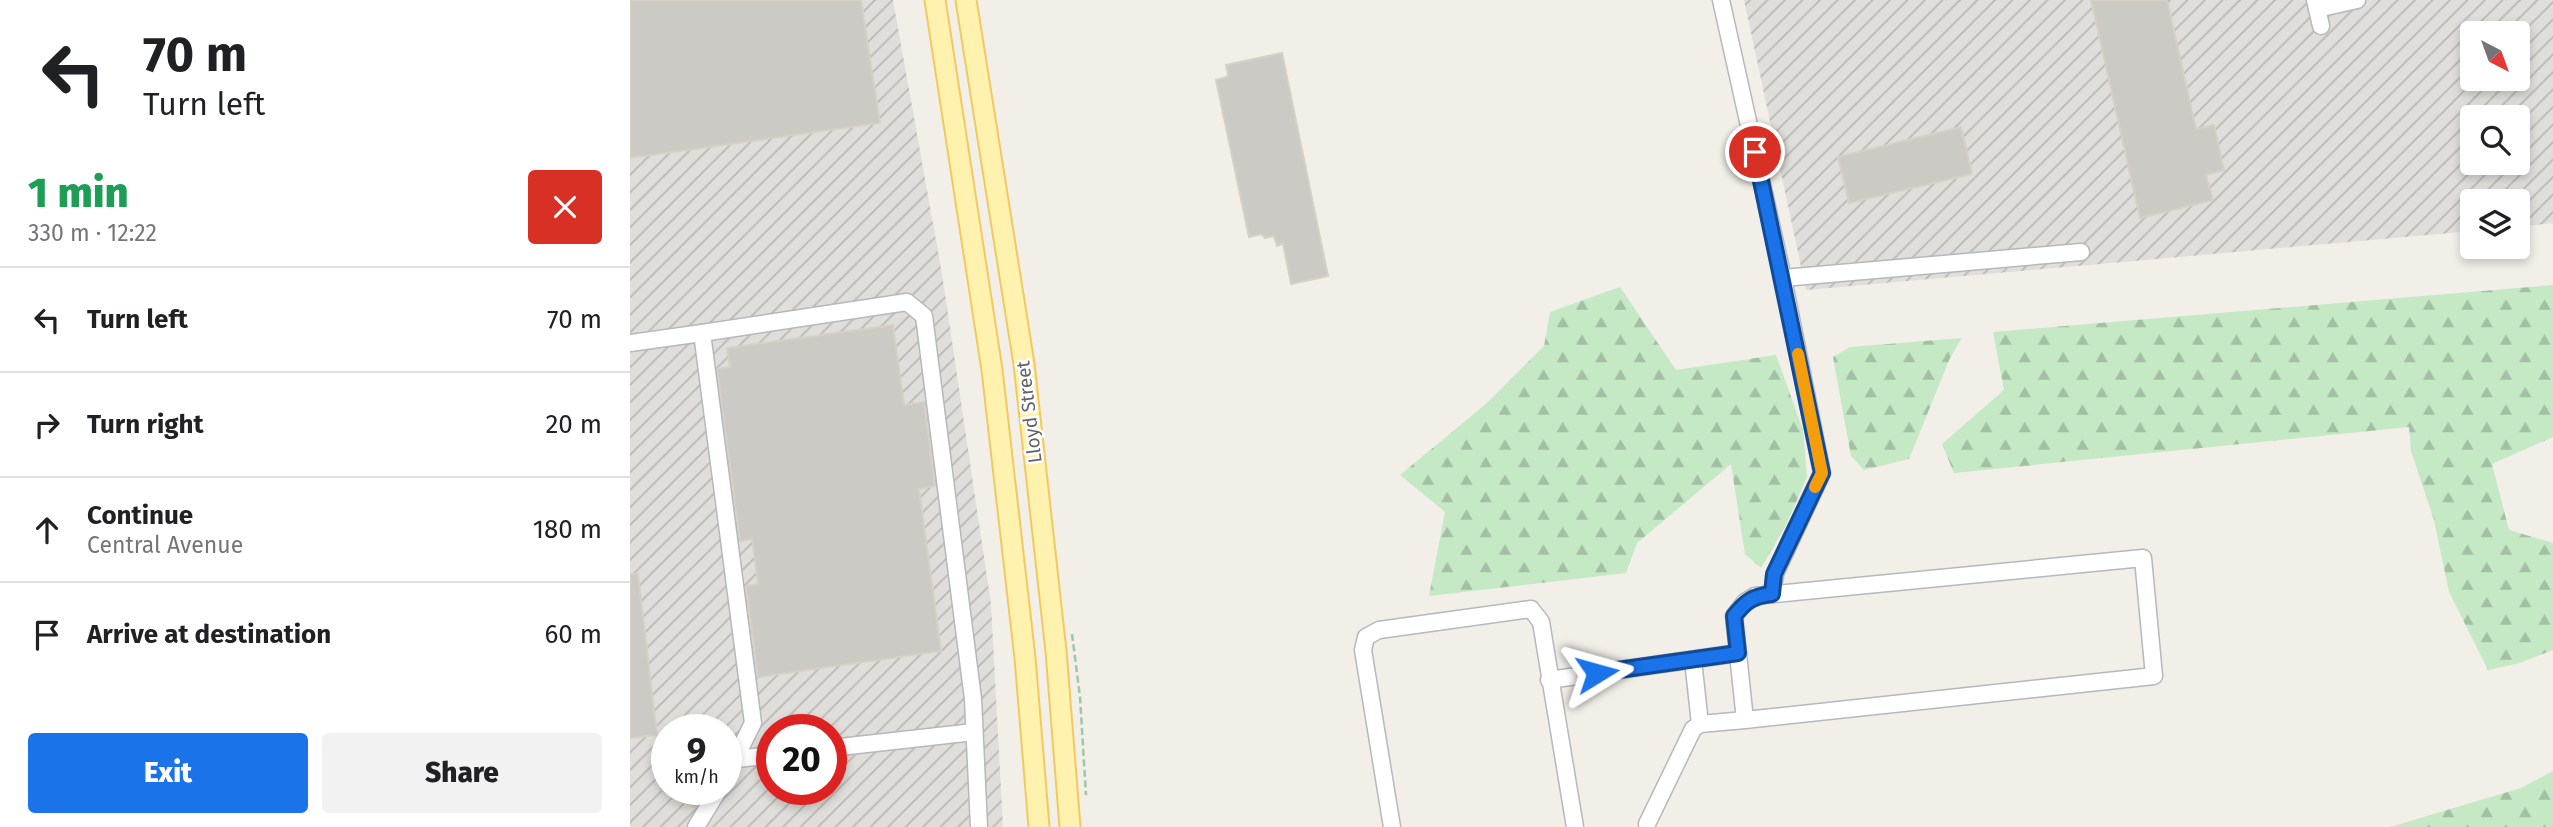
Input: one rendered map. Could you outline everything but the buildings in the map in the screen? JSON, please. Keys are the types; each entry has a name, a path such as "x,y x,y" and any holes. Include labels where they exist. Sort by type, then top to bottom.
{"main road":[{"name":"Lloyd Street","path":"935,0 992,370 1025,657 1039,827"},
{"name":"Lloyd Street","path":"966,0 1024,364 1056,651 1070,827"}],"lane":[{"path":"1721,0 1783,278 1822,473 1774,574 1772,594"},
{"path":"2321,26 2316,4 2357,0"},
{"path":"1783,278 2081,252"},
{"path":"630,344 907,302 924,316 973,699 979,827"},
{"path":"702,333 753,723 742,748"},
{"path":"1647,824 1693,729 1700,724 1745,720 2154,676 2143,558 1755,596 1745,602 1734,616 1745,720"},
{"path":"1392,827 1363,650 1366,637 1379,630 1531,609 1541,622 1574,827"},
{"path":"1549,680 1738,653"},
{"path":"1693,660 1700,724"},
{"path":"847,746 974,732"},
{"path":"697,827 710,805"}],"shaded area":[{"path":"630,0 893,0 942,274 991,604 1003,827 630,827"},
{"path":"1744,0 2553,0 2553,223 2530,226 2530,189 2460,189 2460,232 1806,290"}],"green space":[{"path":"2553,285 2553,437 2492,464 2509,530 2553,543 2553,650 2520,663 2488,670 2449,592 2434,520 2411,451 2409,427 1954,473 1942,444 2004,390 1993,332"},
{"path":"1620,287 1676,370 1776,355 1803,430 1807,477 1786,525 1761,568 1745,554 1731,464 1637,543 1626,573 1429,596 1445,512 1400,475 1487,403 1544,346 1550,312"},
{"path":"1962,338 1950,358 1909,459 1864,470 1851,456 1833,357 1850,347"},
{"path":"2553,771 2553,827 2390,827 2521,788"}],"slow traffic":[{"path":"1798,354 1822,473 1815,487"}],"route":[{"path":"1597,673 1738,653 1734,616 1745,602 1755,596 1772,594 1774,574 1822,473 1755,152"}]}
